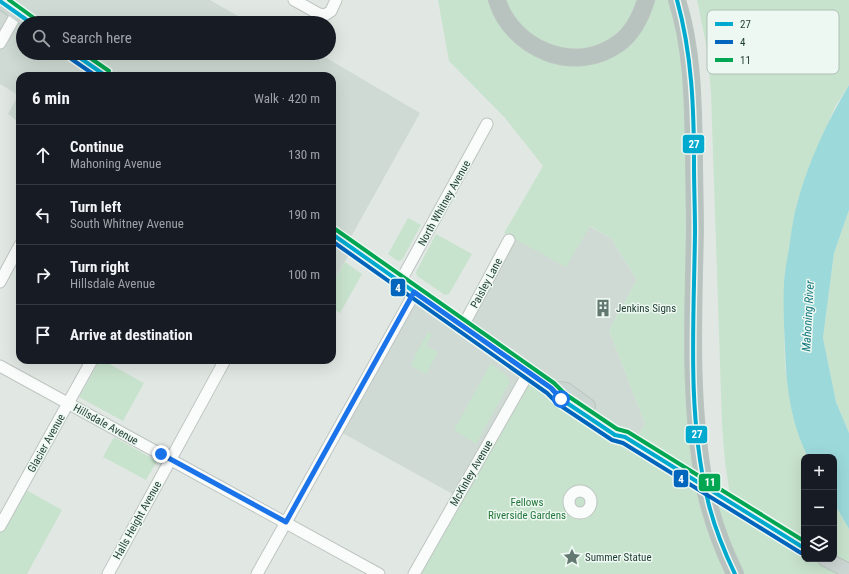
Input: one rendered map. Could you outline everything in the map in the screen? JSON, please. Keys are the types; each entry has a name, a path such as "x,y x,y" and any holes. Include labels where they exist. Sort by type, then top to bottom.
{"highway":[{"path":"498,0 508,23 523,39 543,52 565,57 578,58 594,55 618,44 634,27 641,15 646,0"},
{"path":"677,0 684,26 689,60 694,128 695,230 693,305 696,413 700,460 705,489 714,521 734,574"}],"main road":[{"path":"0,1 21,16"},
{"path":"84,60 100,72"},
{"path":"336,237 529,372 551,388 561,399 615,435 625,437 801,546"},
{"path":"830,562 849,571"}],"street":[{"path":"294,0 319,14 325,15 330,11 336,0"},
{"path":"0,43 17,13"},
{"name":"North Whitney Avenue","path":"400,282 487,124"},
{"name":"Paisley Lane","path":"463,326 509,240"},
{"path":"0,282 4,266 16,250"},
{"path":"257,574 414,292"},
{"name":"Glacier Avenue","path":"0,526 90,364"},
{"name":"Halls Height Avenue","path":"108,574 223,364"},
{"name":"Hillsdale Avenue","path":"0,366 379,574"},
{"name":"McKinley Avenue","path":"414,574 529,372"}],"shaded area":[{"path":"0,0 210,0 238,16 16,16 16,60 330,60 420,113 347,244 352,249 336,277 336,72 16,72 16,94 0,84"},
{"path":"16,99 16,120 8,114"},
{"path":"589,226 611,238 637,280 609,330 645,424 634,443 458,497 337,430 415,292 463,326 511,237"}],"green space":[{"name":"Fellows Riverside Gardens","path":"438,0 677,0 680,8 705,487 731,502 725,462 722,424 709,74 839,74 839,10 707,10 707,49 697,0 849,0 849,85 835,107 810,165 797,204 784,280 784,326 785,367 801,442 807,454 801,454 801,562 837,562 837,508 849,529 849,574 414,574 529,372 634,443 645,424 609,330 637,280 611,238 590,226 566,267 504,233 543,166 505,118 449,61"},
{"path":"849,210 849,433 836,402 823,338 834,253"},
{"path":"408,218 421,225 402,260 398,261 388,254"},
{"path":"436,234 472,254 449,294 445,295 417,276 416,272"},
{"path":"345,262 362,274 340,313 336,310 336,277"},
{"path":"428,332 432,334 426,346 438,352 426,374 411,366 415,358 414,357"},
{"path":"491,363 508,377 510,382 476,444 454,430"},
{"path":"98,364 109,364 144,383 123,421 79,397"},
{"path":"114,437 157,461 146,480 103,457"},
{"path":"21,487 62,510 27,574 0,574 0,526"}],"water":[{"name":"Mahoning River","path":"849,85 849,210 834,253 823,338 836,402 849,433 849,529 837,508 837,454 807,454 797,431 788,390 784,332 784,282 792,226 801,188 812,158 833,113"}],"transit line":[{"name":"11","path":"9,0 31,16"},
{"name":"27","path":"677,0 686,41 693,102 695,232 693,365 697,432 701,465 709,507 726,555 735,574"},
{"name":"27","path":"0,1 21,16"},
{"name":"4","path":"73,60 90,72"},
{"name":"27","path":"83,60 100,72"},
{"name":"11","path":"93,60 109,71"},
{"name":"11","path":"336,230 554,383 565,394 617,429 628,432 801,539"},
{"name":"27","path":"336,237 551,388 561,399 615,435 625,437 801,546"},
{"name":"4","path":"336,244 547,393 558,404 612,440 623,443 801,553"}],"place":[{"name":"Jenkins Signs","path":"603,308"},
{"name":"Summer Statue","path":"572,557"}],"route":[{"path":"161,454 286,522 414,292 551,388 561,399"}]}
